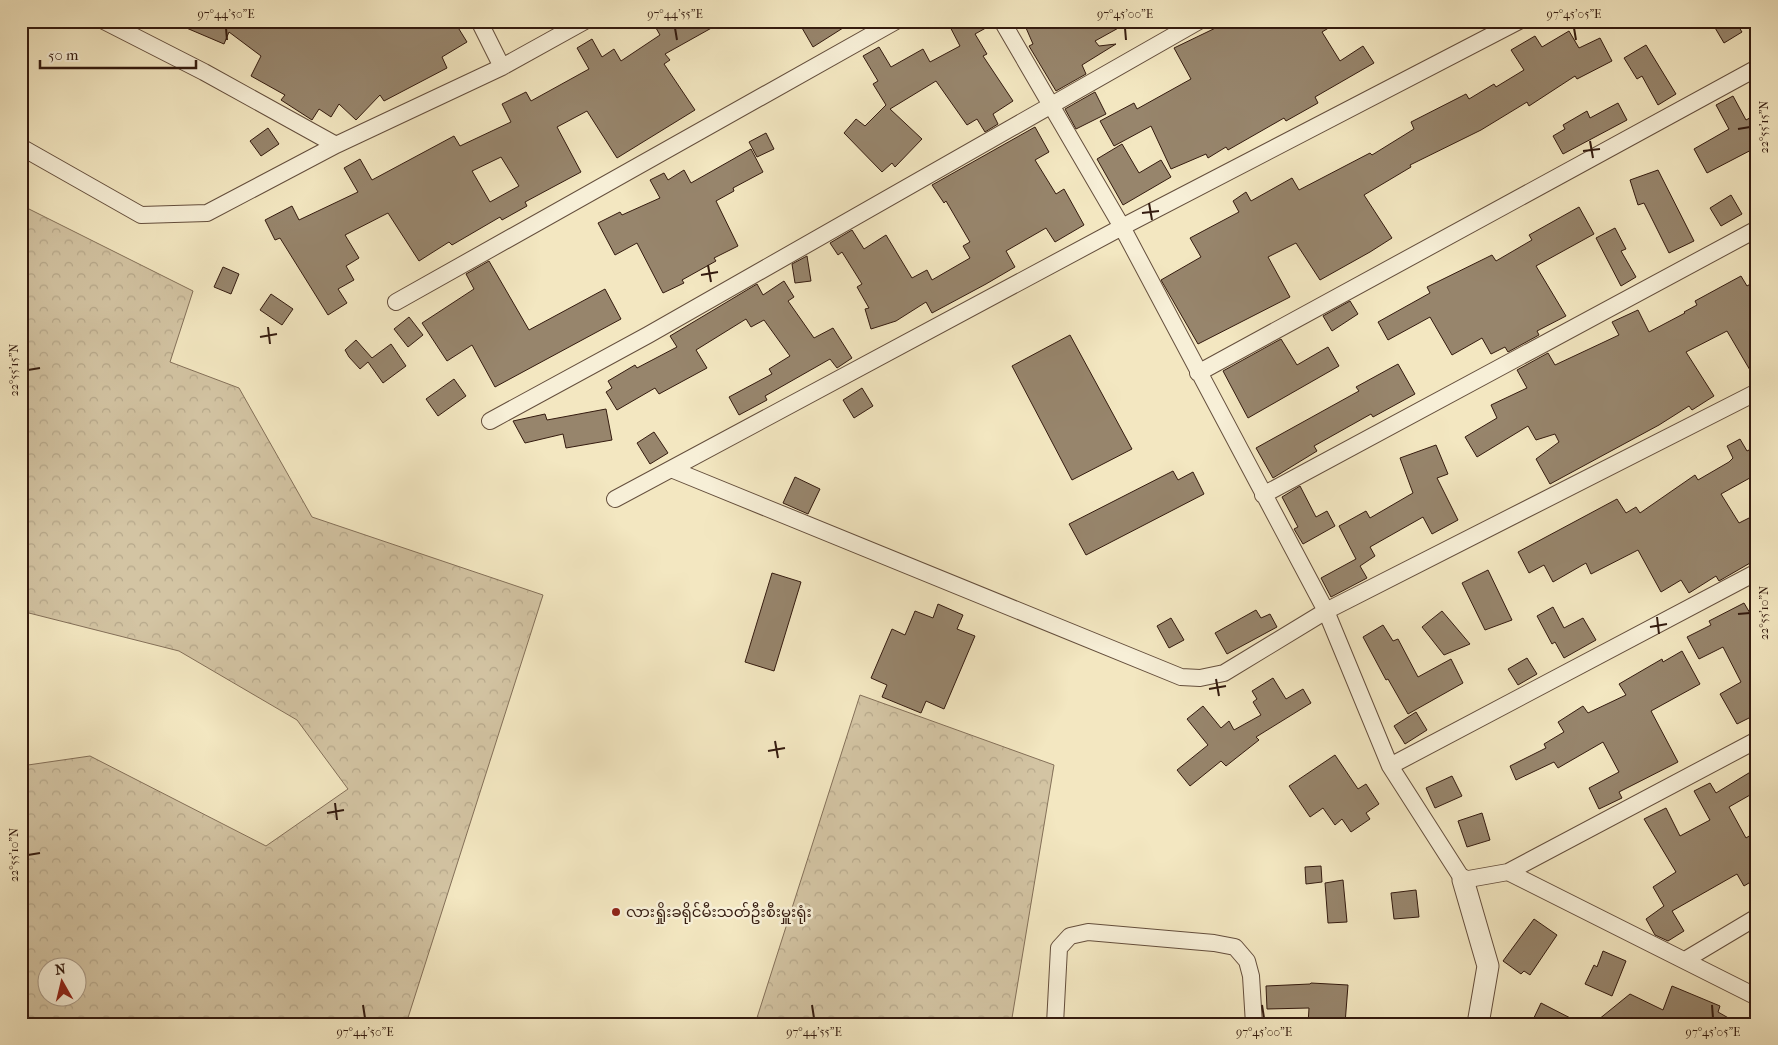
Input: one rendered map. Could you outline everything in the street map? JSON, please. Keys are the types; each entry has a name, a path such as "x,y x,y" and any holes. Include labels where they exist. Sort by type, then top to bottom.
{"street":[{"path":"104,21 204,72 336,145"},
{"path":"479,21 502,67"},
{"path":"21,147 141,215 208,213 336,145 502,67 585,21"},
{"path":"396,302 896,21"},
{"path":"1002,21 1122,227 1326,611 1390,766 1463,880 1488,966 1478,1024"},
{"path":"490,421 648,335 1199,21"},
{"path":"615,499 1122,227 1519,21"},
{"path":"1198,372 1757,68"},
{"path":"1263,495 1757,229"},
{"path":"671,469 1181,676 1200,678 1224,673 1326,611 1757,392"},
{"path":"1390,766 1757,572"},
{"path":"1463,880 1508,872 1757,740"},
{"path":"1508,872 1757,997"},
{"path":"1685,960 1757,917"},
{"path":"1055,1024 1059,948 1070,936 1088,932 1214,943 1235,947 1247,961 1251,976 1254,1024"}],"green space":[{"path":"21,205 193,291 170,362 239,388 312,517 543,595 406,1024 21,1024 21,766 90,756 266,846 348,789 297,720 179,651 21,611"},
{"path":"860,695 1054,765 1011,1024 755,1024"}],"building":[{"path":"170,21 454,21 467,42 442,57 447,68 384,101 380,95 356,120 339,104 331,117 319,109 312,120 281,100 285,95 251,76 261,56 229,32 224,44"},
{"path":"652,21 724,21 665,54 670,60 664,64 695,110 617,158 587,111 557,127 581,172 525,202 527,206 502,220 500,217 452,245 449,242 419,261 388,213 345,235 359,258 346,266 354,280 338,289 347,303 328,315 280,238 275,240 265,220 292,206 299,220 358,192 344,168 360,159 372,180 454,136 460,146 511,122 502,104 526,92 531,101 589,69 577,48 592,39 602,57 614,49 621,61 660,35","holes":["501,157 519,186 490,202 472,171"]},
{"path":"798,21 854,21 813,47"},
{"path":"947,21 992,21 993,24 975,34 987,54 983,56 1013,101 993,114 998,124 985,132 977,119 967,125 936,81 890,109 922,139 895,167 892,163 882,172 844,133 856,119 865,126 886,105 873,84 878,81 863,56 879,47 891,67 923,49 930,62 960,46"},
{"path":"1023,21 1131,21 1095,41 1099,46 1116,44 1082,65 1086,74 1056,91 1029,46 1033,44"},
{"path":"1230,21 1340,21 1322,32 1340,61 1363,46 1374,63 1315,97 1318,103 1286,121 1284,118 1228,150 1226,147 1208,158 1206,154 1171,169 1151,126 1114,146 1100,121 1134,103 1137,109 1191,79 1174,48"},
{"path":"1711,21 1735,21 1742,32 1724,43"},
{"path":"1569,31 1579,48 1600,38 1612,61 1577,79 1575,76 1529,106 1527,102 1481,130 1410,165 1411,167 1364,195 1392,238 1370,252 1320,280 1296,243 1268,257 1290,297 1198,344 1161,280 1201,257 1190,238 1239,212 1233,201 1246,192 1251,201 1292,178 1299,190 1370,153 1372,155 1414,129 1411,122 1466,94 1469,99 1494,84 1496,87 1524,70 1511,50 1535,36 1542,47"},
{"path":"1646,45 1676,94 1658,105 1642,76 1637,79 1624,58"},
{"path":"1095,92 1106,114 1076,129 1065,109"},
{"path":"1733,96 1746,120 1757,114 1757,147 1707,173 1694,149 1729,129 1716,105"},
{"path":"1618,103 1627,120 1563,154 1553,136 1565,129 1563,125 1587,111 1590,118"},
{"path":"1035,127 1049,152 1035,160 1056,194 1064,189 1084,225 1055,242 1046,228 1006,251 1015,267 986,284 932,313 926,302 896,321 871,329 865,309 869,308 857,287 862,284 842,252 838,255 830,243 852,230 864,249 886,235 912,278 927,270 932,280 970,258 963,246 970,242 946,201 944,203 932,185"},
{"path":"268,128 279,144 261,156 250,141"},
{"path":"766,133 774,149 757,157 749,142"},
{"path":"1122,144 1139,173 1161,160 1171,177 1123,205 1097,159"},
{"path":"751,149 763,172 733,188 734,191 716,201 738,246 714,258 716,261 682,280 684,283 663,293 637,243 615,255 598,223 620,212 622,215 660,198 650,180 664,173 668,180 684,170 691,183"},
{"path":"1658,170 1694,241 1669,253 1644,203 1638,205 1630,180"},
{"path":"1731,195 1742,214 1721,226 1710,208"},
{"path":"1579,207 1594,234 1536,266 1566,316 1537,331 1539,335 1508,352 1505,347 1491,354 1482,338 1452,355 1430,317 1388,340 1378,322 1430,293 1427,287 1492,255 1496,261 1532,240 1529,235"},
{"path":"1615,228 1626,249 1621,251 1636,277 1621,286 1596,238"},
{"path":"807,256 811,281 795,283 792,264"},
{"path":"489,261 529,330 605,289 621,319 495,387 472,345 447,361 422,323 474,289 466,274"},
{"path":"223,267 239,274 231,294 214,287"},
{"path":"1741,276 1747,286 1757,280 1757,382 1727,331 1686,352 1714,396 1692,410 1689,406 1659,425 1550,484 1536,459 1559,442 1555,434 1536,440 1528,426 1477,457 1465,437 1497,418 1491,405 1527,388 1517,370 1548,353 1555,365 1619,335 1612,322 1638,310 1649,332 1697,305 1695,301"},
{"path":"784,281 794,297 788,301 814,338 833,328 852,358 837,368 830,359 765,396 767,400 739,415 729,397 772,374 769,369 790,356 764,320 751,327 746,319 696,350 707,368 659,394 655,388 617,410 606,392 612,388 608,381 635,365 637,368 677,347 670,336 757,284 763,295"},
{"path":"271,294 293,309 282,325 260,310"},
{"path":"1350,301 1358,314 1332,331 1323,316"},
{"path":"409,317 423,335 408,347 394,329"},
{"path":"1070,335 1132,449 1072,480 1012,366"},
{"path":"1281,339 1297,365 1328,347 1339,366 1248,418 1223,371"},
{"path":"356,340 372,358 391,344 406,366 383,383 368,362 360,369 349,357 345,350"},
{"path":"1398,364 1415,394 1373,417 1371,414 1314,446 1317,451 1273,478 1256,448 1359,391 1356,387"},
{"path":"454,379 466,396 438,416 426,399"},
{"path":"862,388 873,406 854,418 843,400"},
{"path":"606,409 612,440 566,448 563,434 525,443 513,421 545,414 547,420"},
{"path":"654,432 668,453 650,464 637,443"},
{"path":"1740,439 1747,451 1757,446 1757,474 1721,494 1739,523 1757,514 1757,559 1719,581 1716,576 1689,593 1681,580 1661,592 1638,550 1591,574 1586,563 1553,582 1544,565 1529,573 1518,552 1617,499 1626,513 1636,507 1640,513 1695,475 1698,480 1729,462 1733,458 1727,446"},
{"path":"1436,445 1448,474 1437,478 1458,520 1432,534 1423,517 1370,547 1375,556 1360,566 1367,578 1331,597 1321,578 1356,559 1339,526 1366,511 1370,518 1413,493 1400,458"},
{"path":"1173,471 1178,480 1193,472 1204,494 1086,555 1069,524"},
{"path":"795,477 820,489 808,514 783,503"},
{"path":"1300,486 1316,517 1327,511 1335,526 1303,544 1294,529 1298,527 1282,497"},
{"path":"1488,570 1512,620 1485,630 1462,583"},
{"path":"772,573 801,582 774,671 745,662"},
{"path":"1744,603 1757,625 1757,714 1737,724 1720,694 1741,682 1723,647 1699,659 1687,637 1711,625 1709,621"},
{"path":"938,604 963,615 957,629 975,636 944,709 926,701 921,713 882,697 887,685 871,678 892,629 905,635 915,611 933,618"},
{"path":"1553,607 1564,628 1583,618 1596,640 1564,658 1555,642 1552,644 1537,616"},
{"path":"1256,610 1261,618 1270,614 1277,627 1227,654 1215,633"},
{"path":"1442,611 1470,644 1444,655 1422,627"},
{"path":"1171,618 1184,640 1169,648 1157,626"},
{"path":"1383,625 1393,641 1398,639 1418,677 1451,659 1463,683 1408,714 1388,679 1386,680 1363,637"},
{"path":"1682,651 1700,684 1651,711 1678,762 1619,792 1622,798 1599,809 1589,788 1619,772 1603,742 1558,768 1554,762 1516,780 1510,766 1546,748 1544,744 1564,732 1558,722 1583,706 1588,713 1626,695 1619,684 1662,659 1663,662"},
{"path":"1527,658 1537,674 1518,685 1508,669"},
{"path":"1273,678 1286,699 1303,689 1311,703 1256,737 1259,740 1226,766 1221,761 1190,786 1177,770 1208,745 1187,719 1203,706 1221,728 1229,721 1234,730 1261,715 1253,702 1257,699 1252,691"},
{"path":"1416,712 1427,730 1405,744 1394,726"},
{"path":"1335,755 1358,789 1366,784 1379,804 1366,813 1370,819 1351,832 1342,819 1335,825 1323,808 1310,817 1289,786"},
{"path":"1757,768 1757,791 1729,807 1746,838 1757,831 1757,878 1744,886 1737,874 1672,911 1684,931 1668,941 1655,935 1646,919 1664,906 1653,887 1676,872 1644,819 1666,808 1680,836 1710,820 1694,791 1710,783 1716,793"},
{"path":"1452,776 1462,796 1435,808 1426,788"},
{"path":"1482,813 1490,840 1467,847 1458,821"},
{"path":"1321,866 1322,882 1306,884 1305,867"},
{"path":"1343,880 1347,922 1328,923 1325,883"},
{"path":"1416,890 1419,917 1394,919 1391,893"},
{"path":"1534,919 1557,935 1530,975 1524,971 1521,974 1503,961"},
{"path":"1603,951 1626,961 1612,996 1585,984 1594,965 1597,967"},
{"path":"1311,983 1348,985 1345,1024 1308,1024 1309,1008 1267,1009 1266,986"},
{"path":"1672,986 1720,1006 1718,1012 1739,1024 1593,1024 1630,994 1663,1010"},
{"path":"1541,1003 1582,1024 1531,1024"}],"place":[{"name":"လားရှိုးခရိုင်မီးသတ်ဦးစီးမှူးရုံး","path":"616,912"}]}
